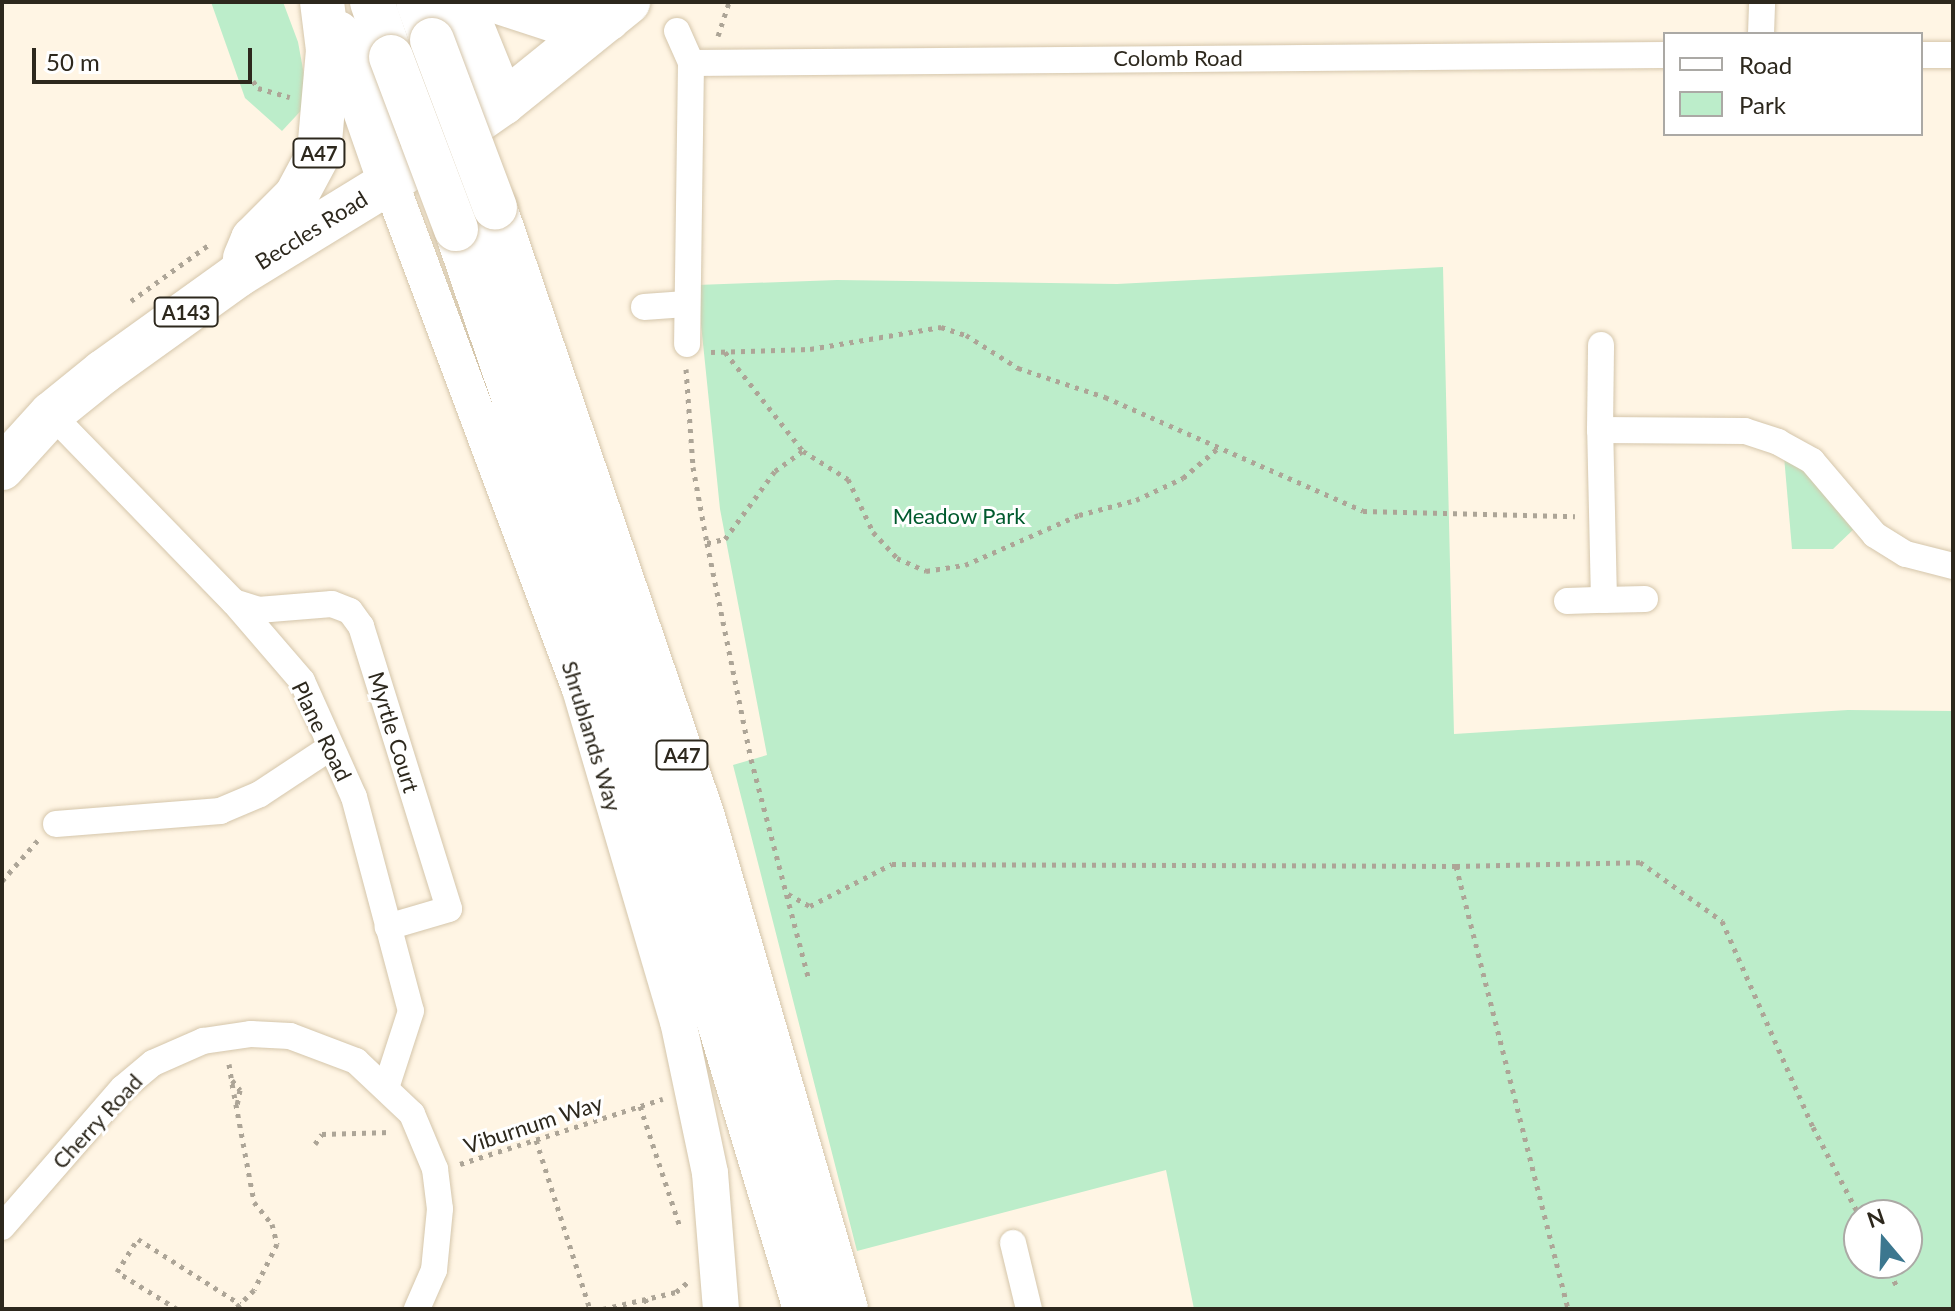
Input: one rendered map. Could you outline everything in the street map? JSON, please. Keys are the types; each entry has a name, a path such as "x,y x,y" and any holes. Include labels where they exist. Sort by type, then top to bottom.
{"highway":[{"name":"A47","path":"372,2 456,229 662,832 805,1309"},
{"path":"462,2 503,103"},
{"path":"499,2 554,20 618,10"},
{"name":"A47","path":"322,4 345,45 390,182"},
{"name":"A47","path":"238,275 253,239 296,196 319,153 328,63 322,4"},
{"name":"Beccles Road","path":"2,468 51,414 238,275 390,182 503,103 618,10"},
{"name":"A47","path":"425,21 495,208 703,817 846,1309"}],"street":[{"path":"1761,32 1762,2"},
{"path":"677,31 691,63 687,344"},
{"name":"Colomb Road","path":"691,63 1663,55"},
{"path":"1923,55 1953,55"},
{"name":"Shrublands Way","path":"390,182 580,689 678,1021 710,1173 721,1309"},
{"path":"644,307 686,304"},
{"path":"1601,345 1600,516 1604,600"},
{"name":"Plane Road","path":"51,414 234,602 302,681 354,797 411,1011 387,1085"},
{"path":"1600,430 1745,431 1778,442 1812,461 1875,535 1906,554 1953,566"},
{"path":"1567,601 1645,599"},
{"name":"Myrtle Court","path":"234,602 258,610 332,604 350,611 361,626 449,909 388,927"},
{"path":"56,824 220,811 260,794 331,747"},
{"name":"Cherry Road","path":"3,1224 123,1088 180,1048 251,1034 290,1036 356,1061 387,1085 412,1114 435,1169 440,1209 434,1270 417,1309"},
{"path":"1013,1243 1029,1309"}],"path":[{"path":"719,61 717,29 729,2"},
{"path":"809,980 751,759 707,543 686,407 687,344 725,352 810,349 941,327 966,335 1018,368 1105,397 1363,511 1600,516"},
{"path":"725,352 803,451 848,479 873,532 897,558 926,571 965,565 1079,515 1136,500 1183,478 1217,449"},
{"path":"707,543 725,539 775,471 803,451"},
{"path":"2,881 56,824"},
{"path":"787,894 810,906 892,864 1456,866 1640,862 1722,921 1813,1127 1851,1199"},
{"path":"1456,866 1568,1309"},
{"path":"231,1080 240,1090 237,1107"},
{"path":"177,1309 117,1272 138,1239 238,1306 270,1265 277,1244 272,1224 254,1202 234,1094"},
{"name":"Viburnum Way","path":"435,1169 640,1106 681,1231"},
{"path":"315,1144 322,1134 392,1132"},
{"path":"536,1140 590,1309"},
{"path":"603,1309 676,1292 691,1276"},
{"path":"1893,1279 1896,1285"},
{"path":"645,1299 650,1309"}],"green space":[{"path":"211,2 283,2 298,42 309,102 282,131 245,98"},
{"name":"Meadow Park","path":"1443,267 1454,734 1848,710 1953,711 1953,1309 1194,1309 1166,1170 857,1251 733,765 767,755 720,509 697,285 837,280 1117,284"},
{"path":"1784,456 1805,466 1856,527 1833,549 1792,549"}]}
